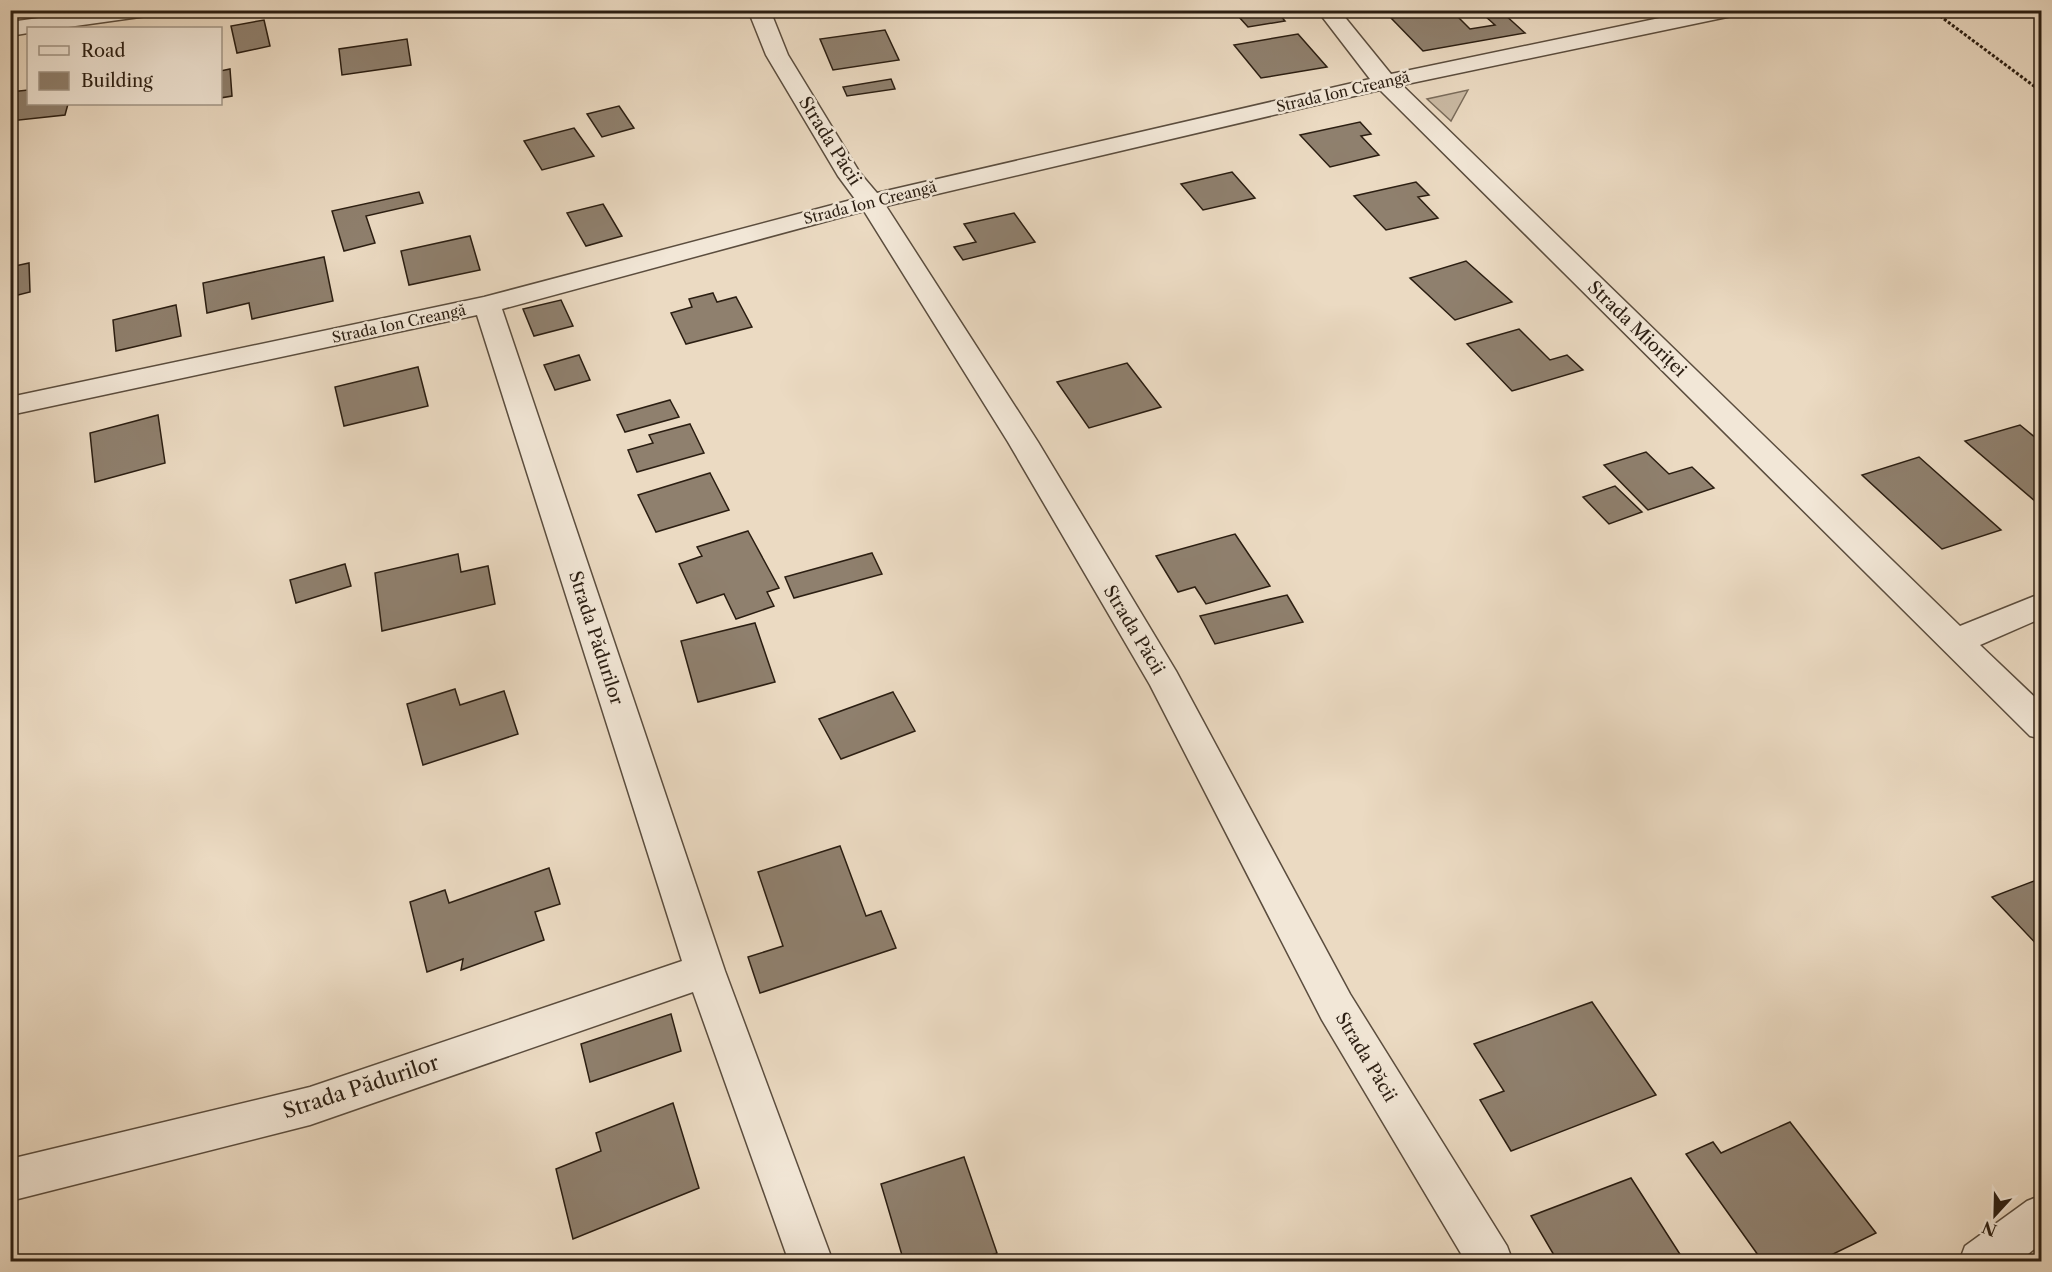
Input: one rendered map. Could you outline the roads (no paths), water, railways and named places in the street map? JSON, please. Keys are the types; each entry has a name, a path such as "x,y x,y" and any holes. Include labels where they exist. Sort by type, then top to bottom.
{"street":[{"path":"10,29 147,10"},
{"name":"Strada Păcii","path":"759,10 777,56 850,176 871,201 1023,442 1158,670 1336,1007 1491,1262"},
{"name":"Strada Mioriței","path":"1327,10 1385,82 2042,726"},
{"name":"Strada Ion Creangă","path":"10,406 487,305 871,201 1385,82 1732,10"},
{"name":"Strada Pădurilor","path":"487,305 705,971 811,1262"},
{"path":"1956,641 2042,605"},
{"name":"Strada Pădurilor","path":"10,1180 310,1106 705,971"},
{"path":"1981,1262 2042,1216"}]}
